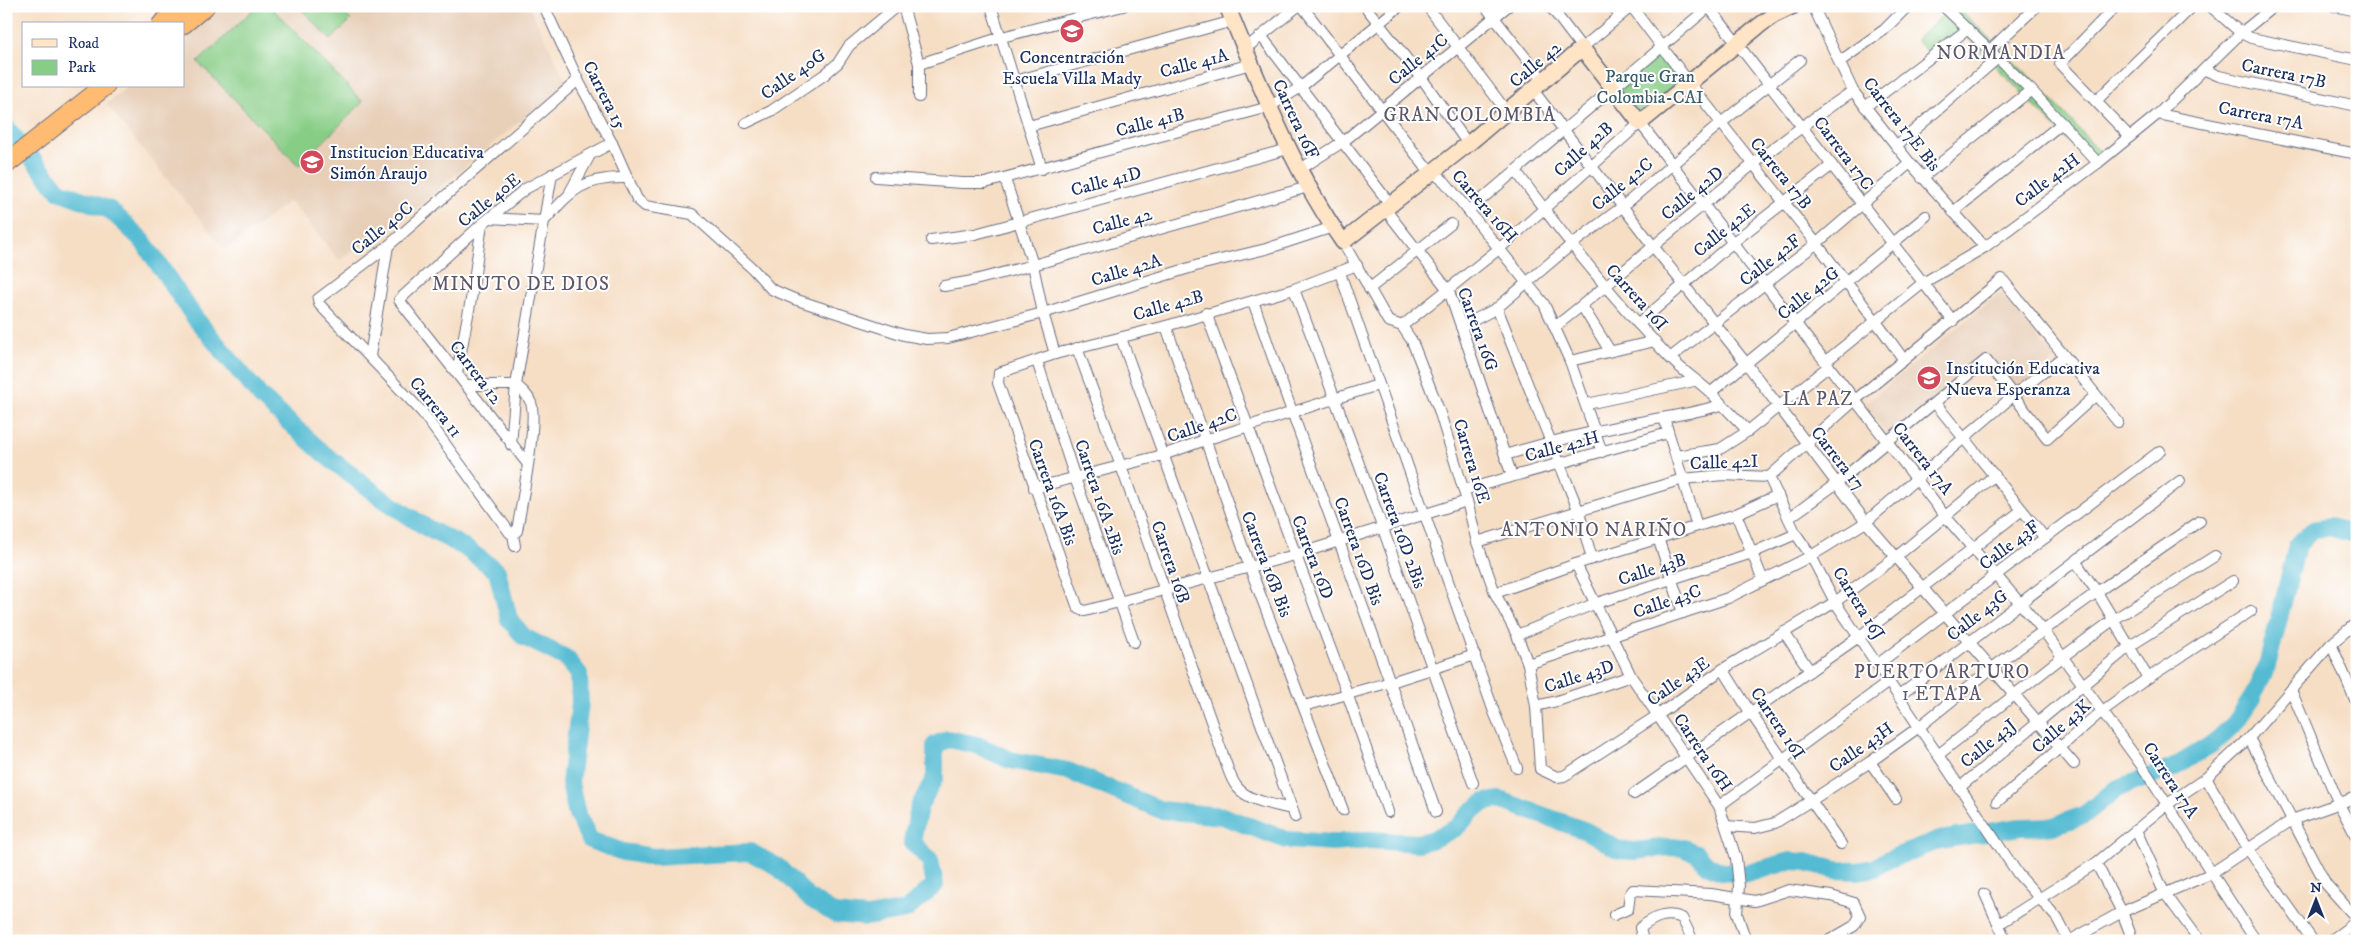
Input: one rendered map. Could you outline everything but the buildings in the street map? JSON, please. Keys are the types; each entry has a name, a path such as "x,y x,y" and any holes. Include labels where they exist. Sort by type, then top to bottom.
{"highway":[{"path":"164,22 184,6"},
{"path":"185,22 205,6"},
{"path":"8,158 82,88"},
{"path":"32,136 102,88"}],"street":[{"name":"Carrera 15","path":"544,6 578,80 612,143 637,199"},
{"name":"Calle 40G","path":"746,122 771,111 824,75 838,63 849,46 897,6"},
{"path":"903,6 919,64 919,97"},
{"path":"991,6 1042,169"},
{"path":"919,64 1002,37 1123,6"},
{"name":"Carrera 16F","path":"1227,6 1288,149 1308,187 1343,242"},
{"name":"Calle 41A","path":"1245,49 1298,6"},
{"name":"Carrera 16H","path":"1302,6 1339,56 1432,172 1445,182 1469,210 1544,304 1556,326 1587,404 1602,452"},
{"path":"1365,6 1421,77 1468,144"},
{"name":"Calle 41B","path":"876,177 985,183 1269,107 1301,87 1400,6"},
{"path":"1428,6 1507,112"},
{"name":"Carrera 17","path":"1485,6 1538,85 1564,129 1622,207 1746,363 1866,522 2074,764"},
{"name":"Calle 41C","path":"1299,170 1344,141 1508,6"},
{"name":"Carrera 17A","path":"1550,6 1764,285 1828,364 1854,401 1945,516 2043,630 2061,658 2142,766 2210,874 2256,941"},
{"path":"1612,6 1620,16"},
{"name":"Calle 42","path":"1343,242 1468,144 1632,6"},
{"name":"Carrera 17B","path":"1632,6 1689,83 1848,282 1904,360"},
{"name":"Calle 42B","path":"1402,326 1449,291 1500,248 1689,83 1774,15 1793,6"},
{"name":"Carrera 17E Bis","path":"1813,6 1853,91 1910,164 1985,247"},
{"path":"1839,62 1884,30 1908,6"},
{"path":"1943,6 2031,90 2098,162"},
{"path":"2116,6 2060,64 2130,137"},
{"path":"2096,101 2193,6"},
{"path":"2210,6 2241,33 2251,38 2357,60"},
{"name":"Calle 42H","path":"1676,456 1720,449 1748,431 1828,364 1876,320 1923,283 1985,247 2130,137 2158,114 2205,70 2241,33 2274,6"},
{"path":"2334,6 2357,10"},
{"path":"1469,210 1709,7"},
{"name":"Carrera 17C","path":"1709,7 1953,320"},
{"path":"1990,50 2031,8"},
{"path":"1014,81 1233,21"},
{"path":"1865,106 1968,29"},
{"name":"Carrera 16G","path":"1262,37 1344,141 1387,206 1449,291 1512,476"},
{"path":"1896,146 1998,58"},
{"name":"Calle 42C","path":"1461,327 1497,308 1529,283 1571,245 1622,207 1721,123 1800,60"},
{"name":"Calle 41A","path":"1029,126 1251,64"},
{"name":"Carrera 17B","path":"2205,70 2219,76 2357,106"},
{"name":"Calle 40C","path":"318,299 388,246 578,80"},
{"path":"1922,178 2031,90"},
{"name":"Calle 42D","path":"1556,326 1802,125 1853,91"},
{"name":"Carrera 17A","path":"2158,114 2357,154"},
{"path":"1953,212 2062,123"},
{"name":"Calle 40E","path":"399,300 486,221 525,189 612,143"},
{"name":"Calle 41D","path":"931,240 975,234 1288,149"},
{"path":"457,373 486,221 544,221 570,193 590,154"},
{"name":"Calle 42F","path":"1670,358 1817,243 1910,164"},
{"name":"Calle 42E","path":"1638,324 1732,243 1832,165"},
{"name":"Carrera 16I","path":"1516,171 1571,245 1638,324 1670,358 1694,381 1710,393 1748,431"},
{"path":"512,445 516,385 552,174"},
{"path":"570,193 587,183 604,178 627,178"},
{"path":"1005,178 1033,264 1043,313 1055,354"},
{"name":"Calle 42","path":"944,286 967,282 1308,187"},
{"name":"Calle 42A","path":"637,199 645,206 692,214 753,269 772,289 794,299 864,323 927,339 948,338 1043,313 1199,265 1266,249 1333,227"},
{"name":"Calle 42G","path":"1710,393 1796,325 1926,216"},
{"path":"1369,289 1451,224"},
{"name":"Carrera 16E","path":"1343,242 1388,321 1402,326 1412,341 1439,410 1468,501 1477,542 1495,593 1517,635 1528,664 1536,706 1540,769"},
{"path":"370,356 388,246"},
{"name":"Calle 42B","path":"998,384 999,373 1055,354 1122,338 1294,289 1357,265"},
{"path":"1340,273 1378,386 1494,712 1518,768"},
{"name":"Calle 42I","path":"1477,542 1683,479 1723,475 1769,477 1854,401 2002,279 2064,356"},
{"name":"Carrera 16D 2Bis","path":"1294,289 1382,526 1473,783"},
{"name":"Carrera 11","path":"318,299 318,304 422,412 510,533 513,534"},
{"name":"Carrera 12","path":"399,300 527,464"},
{"name":"Carrera 16D Bis","path":"1253,301 1337,541 1391,682 1436,812"},
{"path":"1582,306 1610,351"},
{"name":"Carrera 16G","path":"1497,308 1579,512 1592,559"},
{"name":"Carrera 16D","path":"1206,313 1347,693 1388,812"},
{"name":"Carrera 16B Bis","path":"1166,326 1250,568 1343,810"},
{"path":"1122,338 1208,580"},
{"path":"1570,362 1655,341"},
{"name":"Carrera 16B","path":"1077,348 1236,786 1243,793 1257,800 1293,813 1208,580"},
{"path":"2064,356 2118,422"},
{"name":"Calle 43C","path":"1528,664 1728,598 1811,556 1866,522 2013,396 2064,356"},
{"path":"1789,518 1837,483 1986,360 2047,439 2096,395"},
{"name":"Carrera 16A 2Bis","path":"1037,361 1075,478 1134,642"},
{"path":"1587,404 1694,381"},
{"name":"Carrera 16A Bis","path":"998,384 1080,611 1120,604"},
{"path":"466,385 516,385 527,395 533,411 517,531 513,534 515,546"},
{"name":"Calle 42C","path":"1034,488 1163,455 1378,386"},
{"path":"1935,403 2045,538"},
{"path":"1505,455 1551,441 1595,431 1692,414 1720,405"},
{"path":"1664,418 1698,526"},
{"name":"Calle 42H","path":"1464,490 1668,433"},
{"name":"Calle 43F","path":"1878,664 2160,451"},
{"path":"1835,602 1896,557 1995,475"},
{"name":"Carrera 16J","path":"1769,477 1796,534 1811,556 1835,602 1890,681 1960,790 2018,874 2057,918 2069,941"},
{"name":"Calle 43G","path":"1899,696 2180,481"},
{"path":"1495,593 1576,564 1736,514 1778,495"},
{"path":"1120,604 1295,555 1382,526 1468,501"},
{"path":"1634,794 1684,756 1860,636 2022,510"},
{"path":"1736,514 1763,580"},
{"name":"Calle 43H","path":"1726,826 1754,828 1775,823 1812,800 1919,727 2043,630 2200,521"},
{"name":"Calle 43B","path":"1517,635 1594,604 1752,553 1796,534"},
{"path":"1658,538 1683,613"},
{"path":"1938,755 2061,658 2113,620 2215,556"},
{"path":"2076,562 2097,592 2148,678"},
{"name":"Carrera 16H","path":"1576,564 1631,676 1719,806 1736,858 1739,886 1737,914 1746,941"},
{"name":"Calle 43J","path":"1960,790 2130,646 2233,581"},
{"name":"Calle 43E","path":"1540,769 1557,777 1564,776 1658,715 1723,669 1835,602"},
{"name":"Calle 43K","path":"1998,802 2101,712 2148,678 2251,611"},
{"path":"1999,924 2096,863 2166,805 2206,778 2248,738 2330,644 2357,622"},
{"path":"1784,632 1810,670"},
{"path":"2330,644 2355,693 2357,704"},
{"path":"1304,706 1391,682 1475,655"},
{"name":"Carrera 16I","path":"1723,669 1783,761 1841,844"},
{"name":"Calle 43D","path":"1536,706 1557,702 1631,676"},
{"path":"1719,806 1890,681"},
{"path":"2291,690 2339,804 2357,838"},
{"path":"2248,738 2326,884 2357,920 2330,941"},
{"path":"1870,762 1896,799"},
{"path":"2206,778 2248,849 2313,941"},
{"path":"2069,941 2164,892 2210,874 2292,820 2357,796"},
{"path":"2136,830 2164,892 2200,941"},
{"path":"2096,863 2122,912 2133,941"},
{"path":"1614,915 1628,909 1630,894 1633,890 1738,897 1755,900 1789,890 1831,896 1854,903 1860,916 1854,926 1828,941"},
{"path":"1985,894 2006,941"},
{"path":"1643,941 1640,928 1667,914 1682,918 1693,941"}],"shaded area":[{"name":"Institucion Educativa Simón Araujo","path":"225,6 529,6 569,87 516,124 404,218 339,260 290,201 225,250 106,104 126,88 185,88 185,39"},
{"name":"Institución Educativa Nueva Esperanza","path":"2001,292 2055,359 2016,393 1986,360 1889,436 1864,405"}],"green space":[{"path":"257,6 270,6 363,102 299,166 198,62"},
{"path":"304,6 336,6 351,20 331,40 301,9"},
{"path":"1934,6 1956,6 2037,84 2103,155 2091,164 1963,33 1932,58 1916,39 1943,15"},
{"name":"Parque Gran Colombia-CAI","path":"1662,47 1689,83 1640,123 1613,88"}],"waterway":[{"path":"6,127 59,191 110,210 142,240 195,318 261,397 324,454 380,497 427,528 464,547 497,571 509,619 524,637 566,658 579,674 580,703 570,783 577,814 590,840 623,852 653,857 750,852 778,867 809,898 835,914 867,917 906,910 935,885 930,860 912,842 919,807 935,777 935,745 948,739 977,745 1010,760 1068,771 1161,810 1222,816 1287,840 1333,843 1369,840 1418,843 1431,840 1456,828 1473,810 1485,802 1500,800 1586,831 1619,850 1683,848 1696,853 1709,866 1723,872 1746,874 1790,861 1806,862 1836,870 1857,871 1875,868 1887,860 1940,840 2020,827 2053,826 2084,815 2116,789 2173,768 2214,743 2235,723 2252,698 2267,666 2297,546 2312,530 2330,527 2357,535"}],"place":[{"name":"Concentración Escuela Villa Mady","path":"1072,31"},
{"name":"Institucion Educativa Simón Araujo","path":"312,162"},
{"name":"Institución Educativa Nueva Esperanza","path":"1929,378"}],"district":[{"name":"NORMANDIA","path":"2001,52"},
{"name":"GRAN COLOMBIA","path":"1470,114"},
{"name":"MINUTO DE DIOS","path":"521,283"},
{"name":"LA PAZ","path":"1818,398"},
{"name":"ANTONIO NARIÑO","path":"1594,529"},
{"name":"PUERTO ARTURO 1 ETAPA","path":"1942,682"}]}
